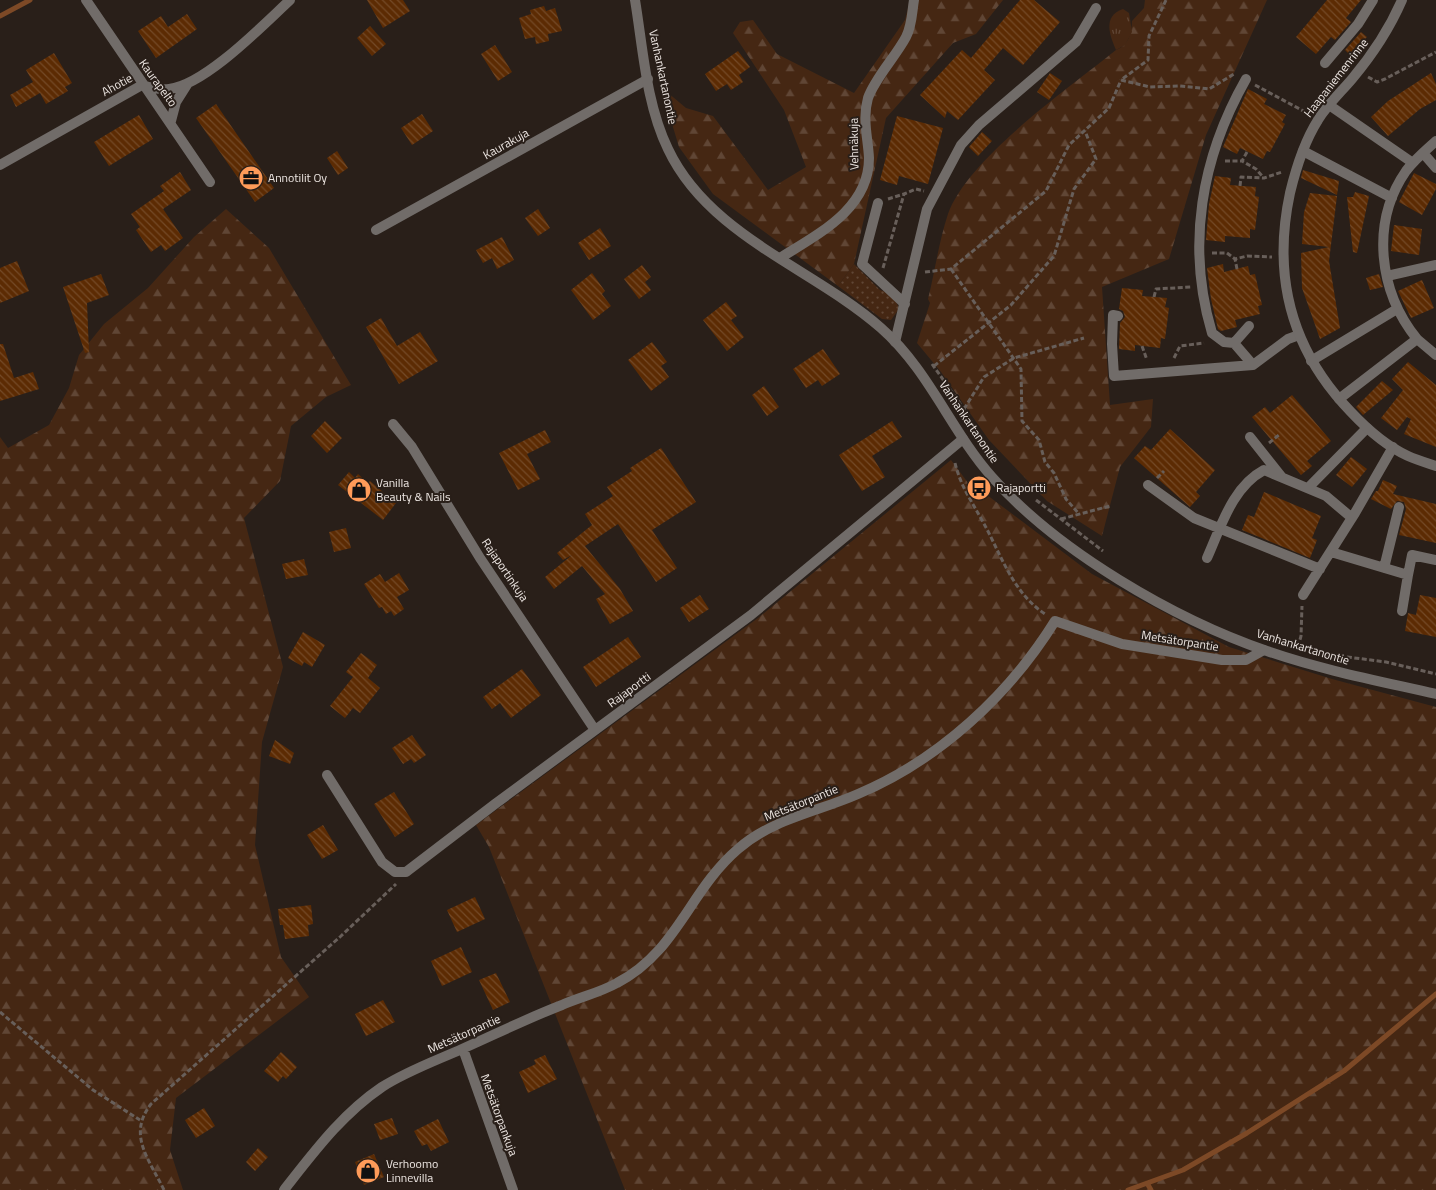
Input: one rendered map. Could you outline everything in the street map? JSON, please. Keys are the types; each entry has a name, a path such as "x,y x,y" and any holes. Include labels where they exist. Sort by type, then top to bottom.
{"street":[{"name":"Kaurapelto","path":"86,0 210,182"},
{"name":"Ahotie","path":"0,165 142,84 164,89 188,83 245,43 290,0"},
{"name":"Vanhankartanontie","path":"635,0 648,79 659,124 668,149 683,174 708,203 726,219 780,258 845,299 895,342 930,387 963,439 993,478 1046,528 1094,563 1154,599 1203,624 1264,650 1306,663 1436,694"},
{"name":"Vehnäkuja","path":"780,258 838,219 863,191 869,166 865,132 865,114 869,97 907,35 914,0"},
{"path":"1325,63 1358,24 1373,0"},
{"name":"Haapaniemenrinne","path":"1402,0 1389,30 1359,71 1318,119 1297,162 1285,218 1283,259 1288,299 1299,335 1311,361 1339,399 1367,428 1393,447 1407,456 1436,466"},
{"path":"895,342 927,209 961,145 979,125 1076,42 1096,8"},
{"name":"Kaurakuja","path":"376,230 648,79"},
{"path":"1246,79 1230,107 1210,161 1200,211 1198,254 1207,316 1215,335 1224,342 1234,343 1252,365"},
{"path":"170,121 176,102 188,83"},
{"path":"1330,106 1413,163"},
{"path":"1436,141 1406,170 1386,213 1383,246 1387,276 1397,309 1403,321 1417,339 1436,355"},
{"path":"1303,151 1392,198"},
{"path":"1423,152 1436,168"},
{"path":"878,202 862,264 905,304"},
{"path":"1387,276 1436,265"},
{"path":"1311,361 1397,309"},
{"path":"1118,316 1113,315 1114,376 1252,365 1288,339 1299,335"},
{"path":"1234,343 1249,326"},
{"path":"1339,399 1417,339"},
{"name":"Rajaportinkuja","path":"393,424 412,446 480,558 595,730"},
{"path":"1308,488 1367,428"},
{"path":"1250,437 1282,477"},
{"name":"Rajaportti","path":"406,872 774,597 963,439"},
{"path":"1303,595 1352,518 1393,447"},
{"path":"1207,558 1240,488 1252,476 1264,470 1326,496 1352,518"},
{"path":"1148,484 1194,518 1320,569"},
{"path":"1384,568 1399,507"},
{"path":"1331,552 1408,574"},
{"path":"1402,611 1412,554 1436,560"},
{"name":"Metsätorpantie","path":"284,1190 333,1129 352,1110 383,1087 408,1073 562,1005 616,984 638,971 671,938 703,889 738,850 777,824 883,784 935,751 1011,682 1035,654 1056,621 1122,644 1222,660 1246,660 1264,650"},
{"path":"327,775 382,862 395,872 406,872"},
{"name":"Metsätorpankuja","path":"463,1049 513,1190"}],"path":[{"path":"912,274 951,269 1046,191 1069,145 1110,108 1120,80 1148,60 1149,36 1166,0"},
{"path":"1359,71 1377,82 1436,52"},
{"path":"1120,80 1150,87 1180,86 1210,89 1235,74 1311,115"},
{"path":"1306,124 1316,108"},
{"path":"934,366 1011,305 1054,256 1074,189 1096,159 1085,131"},
{"path":"1247,152 1242,161 1256,169 1264,178"},
{"path":"1240,186 1241,177 1264,178 1285,171 1284,178"},
{"path":"880,281 904,194 916,188 935,193"},
{"path":"1275,251 1275,266"},
{"path":"1198,254 1227,253 1235,259 1238,269"},
{"path":"1235,259 1247,256 1275,257"},
{"path":"951,269 1021,369 1022,421 1039,440 1045,462 1054,473 1066,499 1079,514"},
{"path":"1154,297 1156,289 1187,289 1201,283"},
{"path":"1168,358 1176,357 1180,346 1201,345 1215,335"},
{"path":"964,409 984,377 1014,358 1084,338"},
{"path":"1138,360 1151,361"},
{"path":"930,361 964,409 981,439"},
{"path":"952,449 958,477 966,495 982,520 1011,578 1022,594 1039,610 1056,621"},
{"path":"1034,498 1104,552"},
{"path":"1060,519 1110,506"},
{"path":"1298,647 1301,636 1300,622 1303,595"},
{"path":"1291,645 1303,648"},
{"path":"1327,654 1386,662 1436,674"},
{"path":"164,1190 141,1142 140,1120 151,1104 341,936 406,872"},
{"path":"0,1012 93,1090 140,1120"}],"green space":[{"path":"910,0 1003,0 976,34 953,43 886,118 854,264 838,286 713,194 679,147 661,87 686,108 713,116 768,190 806,167 784,110 733,33 740,22 753,20 777,54 854,93 905,20"},
{"path":"1145,0 1267,0 1206,135 1169,259 1102,287 1110,405 1153,399 1151,427 1120,467 1102,536 1047,501 989,440 941,372 917,343 930,303 928,299 945,224 959,192 976,170 1022,125 1124,45 1130,34 1132,21 1144,8"},
{"path":"1123,9 1129,13 1132,32 1125,45 1116,50 1110,33 1110,21 1116,12"},
{"path":"226,209 269,248 351,385 326,397 291,426 280,481 244,518 283,667 262,742 255,845 281,957 309,997 176,1098 170,1150 183,1190 0,1190 0,437 8,448 49,425 69,388 79,355 104,324 148,288 194,237"},
{"path":"854,264 896,303 899,309 891,320 882,319 838,286"},
{"path":"951,460 980,499 987,495 1092,574 1229,647 1332,679 1436,707 1436,1190 625,1190 489,847 476,825 758,618"}],"building":[{"path":"367,0 403,0 410,11 383,28"},
{"path":"1020,0 1034,0 1060,22 1023,65 1003,48 984,70 995,80 958,120 947,111 945,118 920,95 962,50 971,58"},
{"path":"1327,0 1361,0 1346,18 1351,22 1335,40 1331,37 1316,54 1296,37"},
{"path":"544,6 546,11 555,8 562,31 548,34 549,41 536,44 535,37 525,39 519,18 531,14 530,10"},
{"path":"187,14 197,29 156,58 138,31 161,16 168,27"},
{"path":"370,26 386,44 372,56 357,38"},
{"path":"1361,32 1367,37 1350,55 1345,50"},
{"path":"495,45 512,72 498,81 481,54"},
{"path":"738,51 750,67 739,75 743,82 731,90 727,84 716,91 705,74"},
{"path":"54,53 72,83 65,87 68,91 46,104 40,93 16,107 10,95 33,82 26,70"},
{"path":"1050,73 1062,81 1049,100 1037,92"},
{"path":"1431,73 1436,84 1436,100 1420,109 1388,136 1371,117 1388,101"},
{"path":"1248,89 1267,99 1264,104 1286,115 1282,122 1285,124 1270,152 1267,151 1263,159 1240,148 1237,154 1223,147"},
{"path":"216,104 274,188 255,202 196,118"},
{"path":"422,114 433,131 412,145 401,128"},
{"path":"139,115 153,139 109,166 94,142"},
{"path":"897,116 943,128 928,184 899,176 897,185 880,180"},
{"path":"982,132 992,141 978,156 969,147"},
{"path":"337,151 348,168 338,175 327,158"},
{"path":"1303,170 1339,181 1337,195 1301,178"},
{"path":"180,172 191,190 163,209 183,238 165,251 161,245 151,252 136,230 140,227 131,214 164,191 160,186"},
{"path":"1414,173 1436,184 1436,189 1422,215 1399,202"},
{"path":"1215,176 1231,178 1230,185 1256,187 1255,196 1259,197 1255,230 1250,229 1250,238 1225,236 1225,242 1206,240 1209,204"},
{"path":"1355,192 1369,196 1357,253 1353,252 1347,197 1353,197"},
{"path":"1310,193 1337,196 1329,261 1340,328 1320,339 1302,288 1301,253 1329,247 1302,244 1304,212"},
{"path":"538,209 550,228 538,236 525,218"},
{"path":"1394,225 1422,229 1419,255 1391,251"},
{"path":"600,228 611,246 589,260 578,243"},
{"path":"502,237 514,260 497,269 492,258 483,263 476,250"},
{"path":"17,261 29,291 0,303 0,268"},
{"path":"1223,264 1224,272 1248,266 1250,275 1255,274 1262,305 1258,306 1260,314 1235,320 1237,327 1221,331 1218,329 1211,299 1207,268"},
{"path":"642,265 651,277 645,282 651,290 639,299 624,279"},
{"path":"592,273 605,291 602,294 611,306 593,320 571,290"},
{"path":"101,274 109,295 87,303 89,352 85,353 63,287"},
{"path":"1379,274 1383,287 1370,290 1366,278"},
{"path":"1422,280 1434,308 1411,318 1398,291"},
{"path":"1122,288 1143,290 1142,296 1167,298 1165,307 1169,308 1165,339 1161,338 1160,348 1135,345 1135,351 1119,349 1120,323 1125,317 1123,311 1119,309"},
{"path":"726,302 737,316 731,320 744,337 727,351 703,320"},
{"path":"381,318 397,346 420,332 438,361 399,384 366,327"},
{"path":"652,342 667,362 661,366 669,377 651,391 628,360"},
{"path":"0,344 3,344 14,378 33,372 39,389 0,401"},
{"path":"823,349 840,374 822,386 818,380 806,388 793,369"},
{"path":"1408,362 1436,385 1436,447 1404,434 1411,419 1407,417 1397,430 1381,418 1403,390 1392,379"},
{"path":"1382,381 1393,390 1363,415 1356,407"},
{"path":"764,386 779,407 767,416 752,395"},
{"path":"1292,395 1331,441 1307,461 1312,466 1301,475 1252,417 1265,407 1270,413"},
{"path":"325,421 342,438 327,453 311,436"},
{"path":"892,421 902,437 872,456 885,477 862,491 839,455"},
{"path":"1170,429 1215,470 1196,492 1200,496 1190,507 1134,458 1145,446 1151,450"},
{"path":"545,430 551,442 527,454 540,479 518,490 499,453"},
{"path":"661,448 696,502 652,530 677,568 656,582 618,524 585,546 620,589 633,611 610,624 596,599 605,594 582,566 554,589 545,577 572,555 563,560 557,553 592,525 585,514 613,496 607,487 632,471 630,468"},
{"path":"1351,457 1367,469 1352,487 1336,475"},
{"path":"349,472 355,478 358,474 368,483 370,481 396,503 383,520 338,485"},
{"path":"1383,480 1397,486 1393,494 1436,504 1436,543 1399,535 1406,509 1404,502 1397,501 1391,509 1371,499 1376,491 1378,491"},
{"path":"1264,492 1321,516 1312,538 1317,540 1310,558 1242,530 1248,515 1254,517"},
{"path":"346,528 351,548 334,552 329,532"},
{"path":"304,559 308,575 286,579 282,564"},
{"path":"399,573 409,590 397,597 404,609 394,616 391,611 386,614 382,607 379,608 364,584 380,574 385,582"},
{"path":"700,595 709,609 689,622 680,608"},
{"path":"1420,595 1436,598 1436,637 1405,631 1408,613 1416,615"},
{"path":"303,632 325,645 312,667 304,662 302,666 288,658"},
{"path":"628,637 641,657 596,687 583,667"},
{"path":"361,653 377,665 368,678 380,688 360,713 353,708 345,718 330,706 353,677 346,672"},
{"path":"522,669 541,695 511,718 500,703 492,709 483,697"},
{"path":"412,735 426,755 414,763 411,759 403,764 392,748"},
{"path":"275,740 294,753 290,764 269,756"},
{"path":"394,792 414,824 395,837 374,804"},
{"path":"323,825 338,850 322,859 307,835"},
{"path":"475,897 485,919 457,932 447,910"},
{"path":"311,905 313,924 308,925 309,936 285,939 283,925 280,925 278,909"},
{"path":"461,947 472,972 442,986 431,961"},
{"path":"496,973 510,1002 493,1010 479,980"},
{"path":"383,1000 395,1022 366,1036 355,1014"},
{"path":"281,1052 297,1067 286,1079 283,1076 278,1082 264,1071"},
{"path":"545,1055 557,1079 528,1093 519,1072 536,1064 534,1060"},
{"path":"204,1108 215,1126 196,1138 185,1120"},
{"path":"392,1118 398,1134 380,1140 374,1124"},
{"path":"438,1119 449,1142 431,1151 427,1144 422,1146 414,1131"},
{"path":"258,1148 268,1157 255,1171 246,1162"},
{"path":"374,1154 384,1177 364,1185 355,1162"}],"waterway":[{"path":"0,16 30,0"},
{"path":"1128,1190 1183,1170 1247,1133 1344,1071 1436,994"},
{"path":"1147,1183 1151,1190"}],"place":[{"name":"Annotilit Oy","path":"251,178"},
{"name":"Rajaportti","path":"979,488"},
{"name":"Vanilla Beauty & Nails","path":"359,490"},
{"name":"Verhoomo Linnevilla","path":"368,1171"}]}
